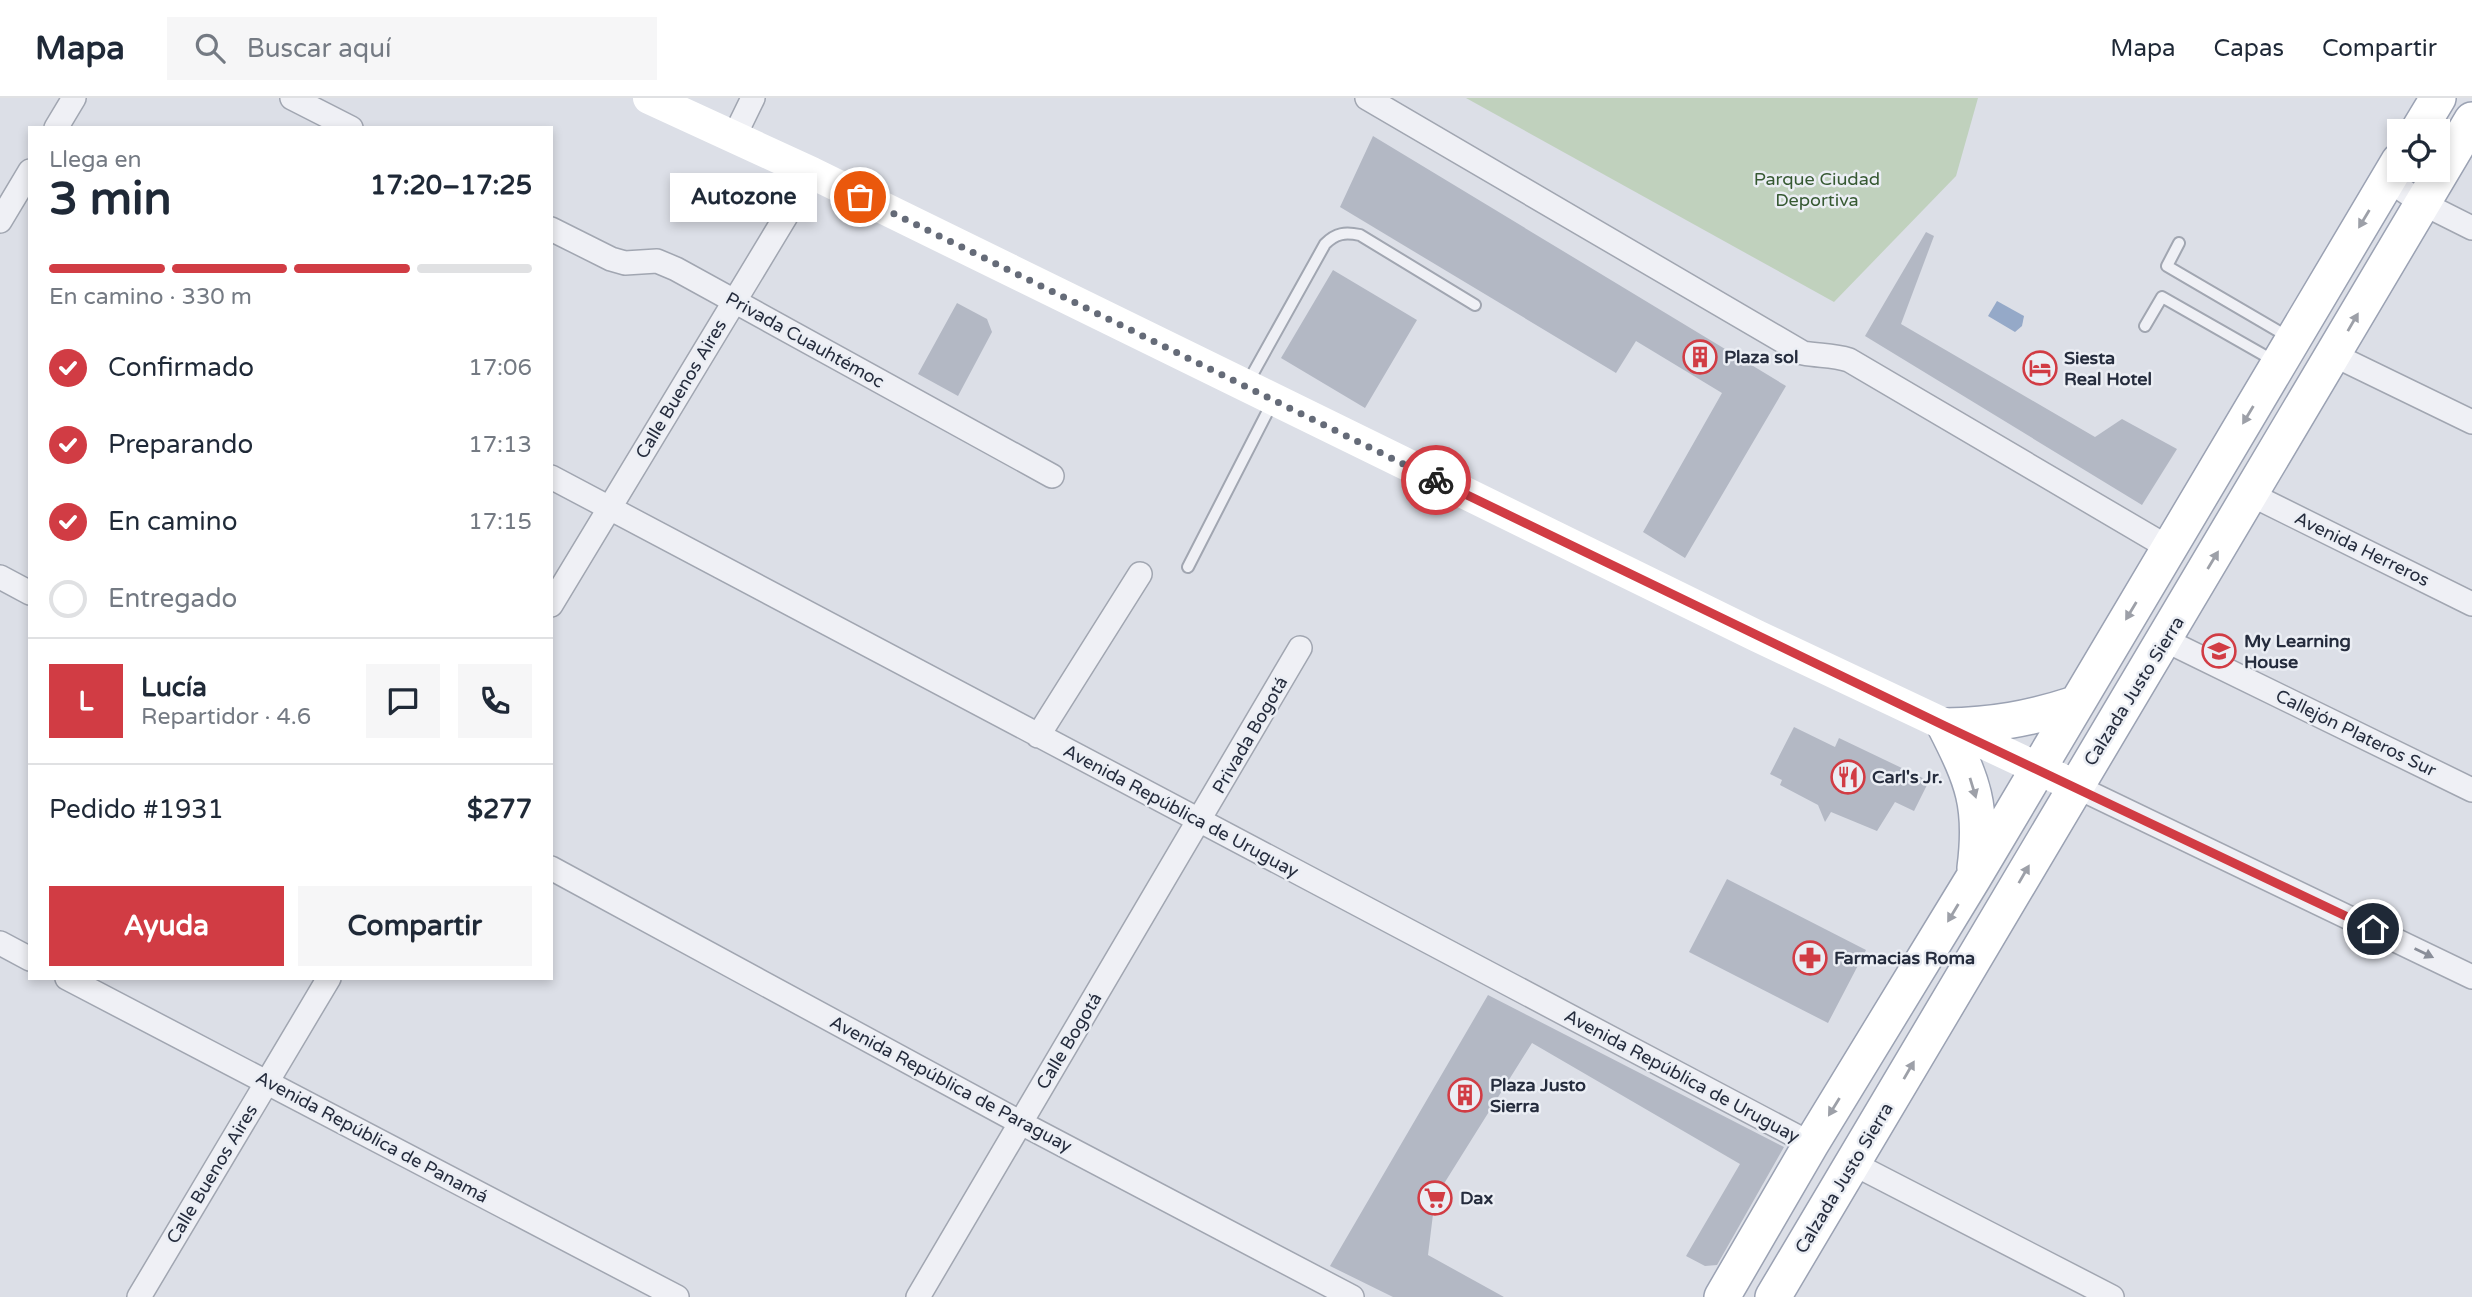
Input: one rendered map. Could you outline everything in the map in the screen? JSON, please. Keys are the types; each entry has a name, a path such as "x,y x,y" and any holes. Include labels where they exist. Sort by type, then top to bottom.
{"main road":[{"path":"649,98 733,139 812,173 1945,726 2075,786"},
{"path":"2425,119 2438,98"},
{"name":"Calzada Justo Sierra","path":"1779,1286 1854,1164 2075,786 2252,495 2472,120"},
{"path":"1722,1297 2387,182"},
{"path":"1945,726 1989,725 2033,718 2076,704"},
{"path":"1945,726 1965,764 1978,807 1979,837 1974,877"},
{"path":"1779,1286 1780,1254 1825,1174 1825,1163 1811,1144"}],"street":[{"path":"57,126 74,98"},
{"path":"292,98 347,126"},
{"path":"733,139 753,98"},
{"path":"1370,99 1803,353 1834,355 1849,360 2169,548"},
{"name":"Calle Buenos Aires","path":"553,602 812,173"},
{"path":"0,221 28,174"},
{"path":"2404,182 2422,203 2472,228"},
{"name":"Privada Cuauhtémoc","path":"553,230 618,261 657,261 1052,476"},
{"path":"2334,355 2472,422"},
{"name":"Avenida República de Uruguay","path":"553,478 1811,1144"},
{"name":"Avenida Herreros","path":"2252,495 2472,604"},
{"path":"1038,736 1140,574"},
{"path":"0,577 28,592"},
{"name":"Callejón Plateros Sur","path":"2165,640 2472,790"},
{"name":"Privada Bogotá","path":"1199,822 1300,648"},
{"path":"2075,786 2472,976"},
{"name":"Calle Bogotá","path":"918,1297 1199,822"},
{"name":"Avenida República de Paraguay","path":"553,869 1021,1123 1352,1297"},
{"path":"0,943 28,958"},
{"name":"Avenida República de Panamá","path":"71,980 677,1297"},
{"name":"Calle Buenos Aires","path":"139,1297 328,980"},
{"path":"1854,1164 2112,1297"}],"lane":[{"path":"1245,386 1325,244 1333,236 1347,232 1360,235 1475,305"},
{"path":"2179,243 2167,266 2286,352"},
{"path":"2145,326 2162,296 2286,352"},
{"path":"1188,567 1274,400"}],"green space":[{"name":"Parque Ciudad Deportiva","path":"1466,98 1978,98 1956,176 1834,302"}],"water":[{"path":"1997,301 2024,316 2022,326 2015,332 1988,316"}],"building":[{"name":"Plaza sol","path":"1373,136 1786,386 1685,558 1643,532 1722,393 1636,341 1616,373 1340,207"},
{"path":"1926,232 1934,236 1901,324 2095,437 2122,419 2177,449 2142,505 1865,336"},
{"path":"1333,270 1417,320 1365,408 1281,358"},
{"path":"957,303 987,319 992,332 958,396 918,374"},
{"name":"Carl's Jr.","path":"1794,727 1835,747 1839,738 1929,781 1914,811 1895,802 1877,831 1831,812 1825,822 1818,805 1780,785 1782,780 1770,774"},
{"path":"1727,879 1866,950 1828,1023 1689,952"},
{"name":"Plaza Justo Sierra","path":"1488,995 1784,1147 1717,1265 1705,1266 1686,1256 1740,1164 1532,1043 1435,1198 1428,1255 1504,1297 1393,1297 1330,1266"}],"way so far":[{"path":"860,197 1436,480"}],"place":[{"name":"Autozone","path":"860,197"},
{"name":"Plaza sol","path":"1700,357"},
{"name":"Siesta Real Hotel","path":"2040,368"},
{"name":"My Learning House","path":"2219,651"},
{"name":"Carl's Jr.","path":"1848,777"},
{"name":"Farmacias Roma","path":"1810,958"},
{"name":"Plaza Justo Sierra","path":"1465,1095"},
{"name":"Dax","path":"1435,1198"}],"route":[{"path":"1436,480 2373,929"}]}
